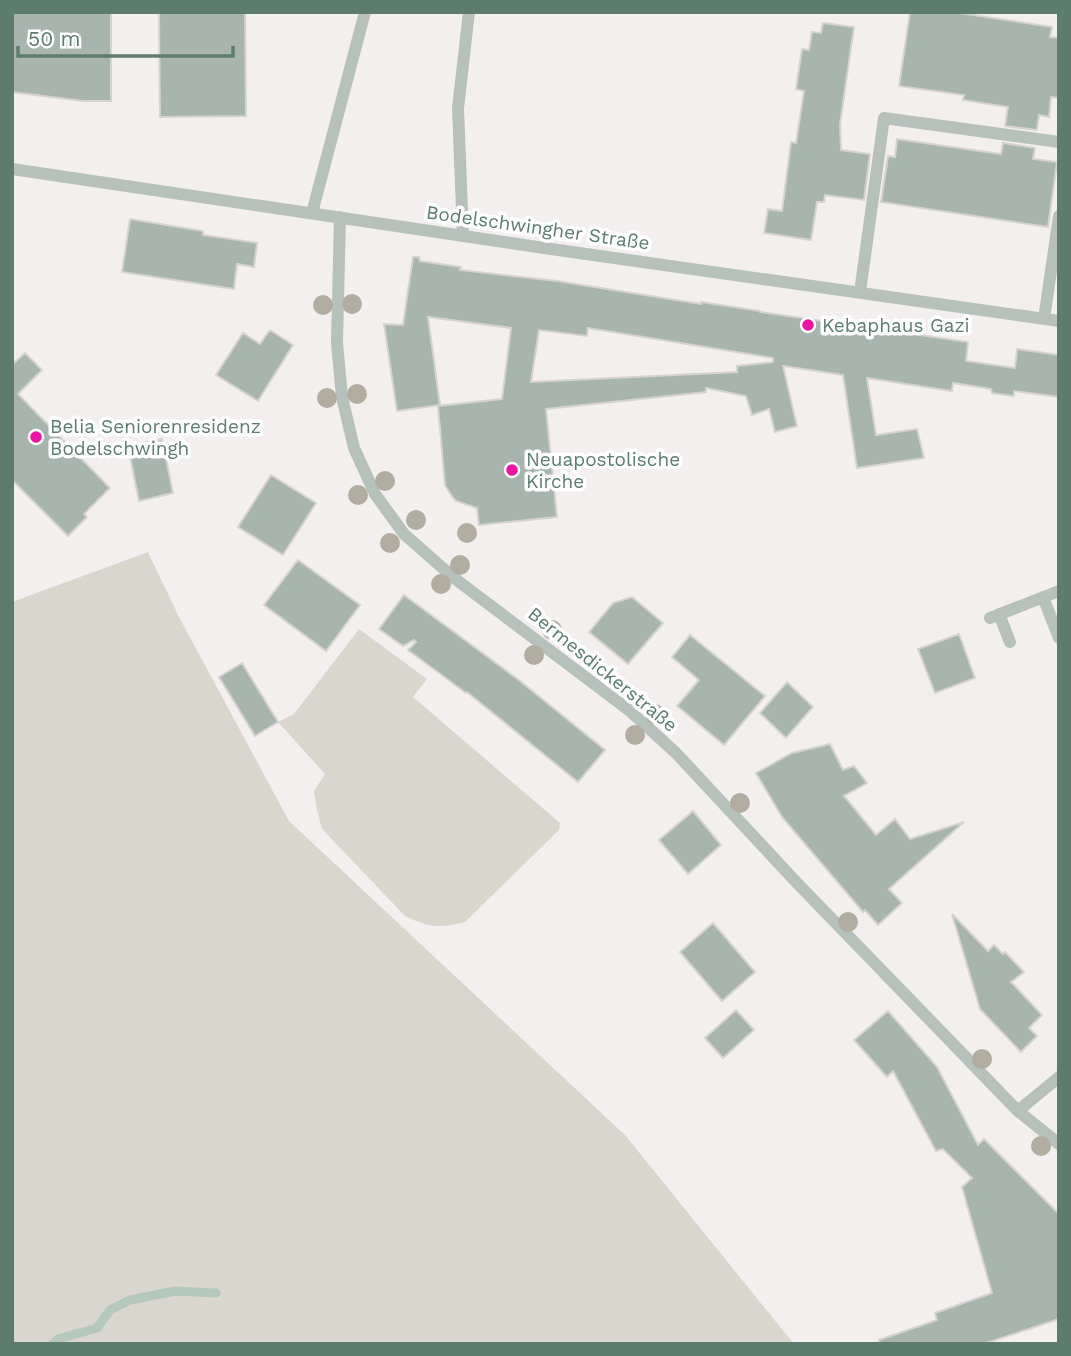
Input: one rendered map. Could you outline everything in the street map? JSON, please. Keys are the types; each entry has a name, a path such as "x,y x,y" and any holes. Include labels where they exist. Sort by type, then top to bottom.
{"street":[{"path":"312,213 365,12"},
{"path":"463,236 458,108 469,12"},
{"path":"860,292 884,118 1059,142"},
{"name":"Bodelschwingher Straße","path":"12,169 1059,321"},
{"path":"1044,319 1059,216"},
{"name":"Bermesdickerstraße","path":"340,217 337,343 342,397 354,448 375,494 404,534 454,578 630,711 676,753 798,884 1018,1111 1059,1144"},
{"path":"1010,642 994,616 1059,591"},
{"path":"1043,597 1059,638"},
{"path":"1018,1111 1059,1077"}],"shaded area":[{"path":"148,552 179,617 289,821 625,1135 794,1344 12,1344 12,602"},
{"path":"359,629 427,679 413,697 560,823 559,830 465,922 434,926 405,916 322,829 314,791 325,774 278,722 294,714"}],"building":[{"path":"12,12 111,12 111,101 83,101 12,92"},
{"path":"159,12 245,12 246,116 160,117"},
{"path":"910,12 953,12 1052,27 1050,37 1059,38 1059,98 1051,97 1049,117 1039,115 1037,130 1005,126 1008,107 963,100 964,95 899,86"},
{"path":"823,23 854,27 840,124 841,150 870,154 864,200 825,195 824,202 817,202 811,240 764,233 768,209 782,211 791,142 796,143 804,91 796,89 802,49 809,50 812,32 821,33"},
{"path":"897,139 1001,154 1003,143 1035,148 1033,159 1057,162 1048,227 881,202 888,156 895,157"},
{"path":"130,219 203,231 203,235 257,243 254,267 237,264 234,289 122,272"},
{"path":"413,257 419,257 420,261 461,267 460,270 557,281 968,342 966,361 1015,368 1017,349 1059,355 1059,397 1014,391 1014,396 953,383 952,391 867,378 876,435 917,429 924,458 857,468 843,375 783,366 797,426 775,432 769,409 752,415 746,396 706,388 706,392 546,409 557,517 479,525 477,508 456,501 445,485 438,406 502,399 511,328 428,317 440,405 397,411 384,324 403,325","holes":["588,328 773,358 773,362 737,366 737,372 531,382 539,330 587,336"]},
{"path":"270,330 293,345 258,401 216,375 243,333 260,344"},
{"name":"Belia Seniorenresidenz Bodelschwingh","path":"25,353 42,370 18,394 110,488 84,514 87,517 68,536 12,480 12,365"},
{"path":"162,439 173,493 139,501 128,446"},
{"path":"271,475 316,503 283,555 238,527"},
{"path":"298,560 360,605 326,651 264,605"},
{"path":"404,595 520,681 605,750 578,782 467,692 408,650 416,642 414,640 403,646 379,629"},
{"path":"632,597 663,623 628,664 589,632 613,603"},
{"path":"959,634 975,678 935,693 918,649"},
{"path":"690,635 765,696 724,745 677,706 699,680 672,657"},
{"path":"242,663 278,722 255,736 219,677"},
{"path":"787,682 813,707 786,738 760,713"},
{"path":"830,744 843,770 854,766 867,783 844,796 876,835 895,819 910,839 964,822 889,889 902,903 878,925 865,910 863,912 782,817 756,773 792,753"},
{"path":"693,811 721,845 688,874 659,840"},
{"path":"952,914 988,951 994,945 1003,954 1005,952 1024,972 1011,982 1042,1015 1029,1028 1037,1036 1021,1052 980,1009"},
{"path":"713,923 755,972 722,1001 680,952"},
{"path":"736,1010 754,1030 723,1058 705,1038"},
{"path":"888,1011 937,1067 978,1145 984,1139 1059,1214 1059,1319 983,1344 880,1344 879,1340 937,1320 935,1313 992,1293 962,1187 972,1178 943,1149 936,1151 893,1071 887,1077 854,1040"}],"waterway":[{"path":"53,1344 58,1339 97,1328 110,1310 130,1300 175,1291 216,1293"}],"place":[{"name":"Kebaphaus Gazi","path":"808,325"},
{"name":"Belia Seniorenresidenz Bodelschwingh","path":"36,437"},
{"name":"Neuapostolische Kirche","path":"512,470"}]}
